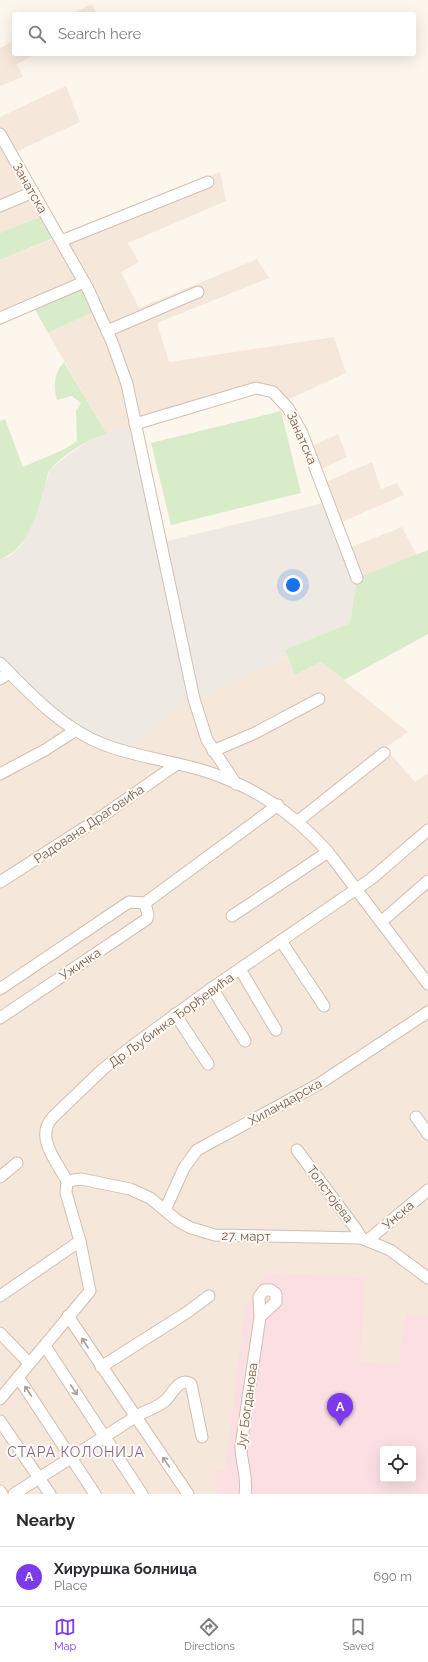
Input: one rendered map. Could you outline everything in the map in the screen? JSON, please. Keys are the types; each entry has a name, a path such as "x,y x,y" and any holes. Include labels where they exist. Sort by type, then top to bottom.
{"street":[{"name":"Занатска","path":"0,134 84,282 107,331 127,384 188,675 203,730 212,751 236,784"},
{"path":"61,241 208,182"},
{"path":"0,206 32,192"},
{"path":"0,318 84,282"},
{"path":"107,331 198,292"},
{"name":"Занатска","path":"135,424 256,388 273,392 288,408 302,432 357,578"},
{"path":"0,663 5,676 76,730 104,744 214,775 278,805 298,821 328,852 428,984"},
{"path":"212,751 255,733 319,698"},
{"path":"0,774 45,750 76,730"},
{"path":"298,821 384,753"},
{"path":"214,775 220,769 220,761"},
{"name":"Радована Драговића","path":"0,882 101,817 177,764"},
{"path":"145,903 278,805"},
{"name":"Др Љубинка Ђорђевића","path":"67,1181 49,1149 44,1134 48,1122 103,1069 175,1014 356,890 385,868 428,830"},
{"path":"232,916 328,852"},
{"path":"381,922 428,881"},
{"name":"Ужичка","path":"0,989 129,902 145,903 148,916 146,919 0,1018"},
{"path":"281,941 324,1006"},
{"path":"240,969 276,1030"},
{"path":"212,988 245,1041"},
{"name":"Хиландарска","path":"165,1210 184,1168 197,1150 319,1084 428,1012"},
{"path":"175,1014 208,1064"},
{"path":"416,1117 428,1134"},
{"name":"Толстојева","path":"297,1150 364,1239"},
{"path":"0,1177 17,1163"},
{"name":"27. март","path":"67,1181 81,1179 117,1186 150,1198 178,1220 191,1228 215,1235 364,1239 390,1250 428,1278"},
{"path":"0,1399 90,1291 80,1241 66,1193 67,1181"},
{"name":"Унска","path":"364,1239 428,1190"},
{"path":"0,1296 80,1241"},
{"path":"101,1367 209,1296"},
{"path":"68,1316 188,1494"},
{"name":"Југ Богданова","path":"245,1494 247,1475 241,1461 241,1446 260,1317"},
{"path":"0,1333 29,1363"},
{"path":"44,1346 142,1494"},
{"path":"18,1377 96,1494"},
{"path":"14,1494 136,1416 162,1403 182,1383 189,1382 192,1388 202,1437"},
{"path":"0,1420 50,1494"},
{"path":"0,1490 2,1494"}],"shaded area":[{"path":"92,4 96,12 75,12"},
{"path":"12,42 12,56 32,56 17,64 23,77 0,86 0,48"},
{"path":"66,86 80,122 11,154 45,215 0,233 0,117"},
{"path":"220,172 226,201 128,243 139,262 121,272 139,308 257,259 269,278 157,323 169,362 334,337 346,373 283,402 256,388 107,434 48,333 97,310 88,289 0,318 0,260"},
{"path":"135,424 159,543 328,502 357,578 350,623 286,650 287,656 194,699 192,694 127,752 76,730 0,663 0,559 10,556 21,545 40,503 50,470 65,457 94,437"},
{"path":"338,434 347,457 317,471 318,476 308,448"},
{"path":"372,462 381,489 397,483 404,495 337,524 345,545 321,484"},
{"path":"402,527 417,556 357,578 346,549"},
{"path":"287,656 295,675 321,662 408,732 385,748 415,782 428,773 428,1494 0,1494 0,663 193,694 194,699"},
{"path":"278,1273 365,1278 360,1362 398,1364 406,1314 428,1317 428,1494 217,1494 216,1470 225,1470 245,1307 259,1283 267,1275"}],"green space":[{"path":"45,215 58,236 0,260 0,233"},
{"path":"84,282 97,310 48,333 32,304"},
{"path":"64,362 107,434 84,443 55,464 47,476 45,487 34,519 25,539 10,554 0,559 0,421 5,419 23,467 65,449 77,441 76,411 81,403 72,396 57,400 56,395 56,375"},
{"path":"281,411 301,493 171,525 151,443"},
{"path":"428,550 428,634 344,680 321,662 295,675 285,650 350,623 357,578"}],"place":[{"name":"Хируршка болница","path":"340,1426"}],"district":[{"name":"СТАРА КОЛОНИЈА","path":"76,1452"}]}
